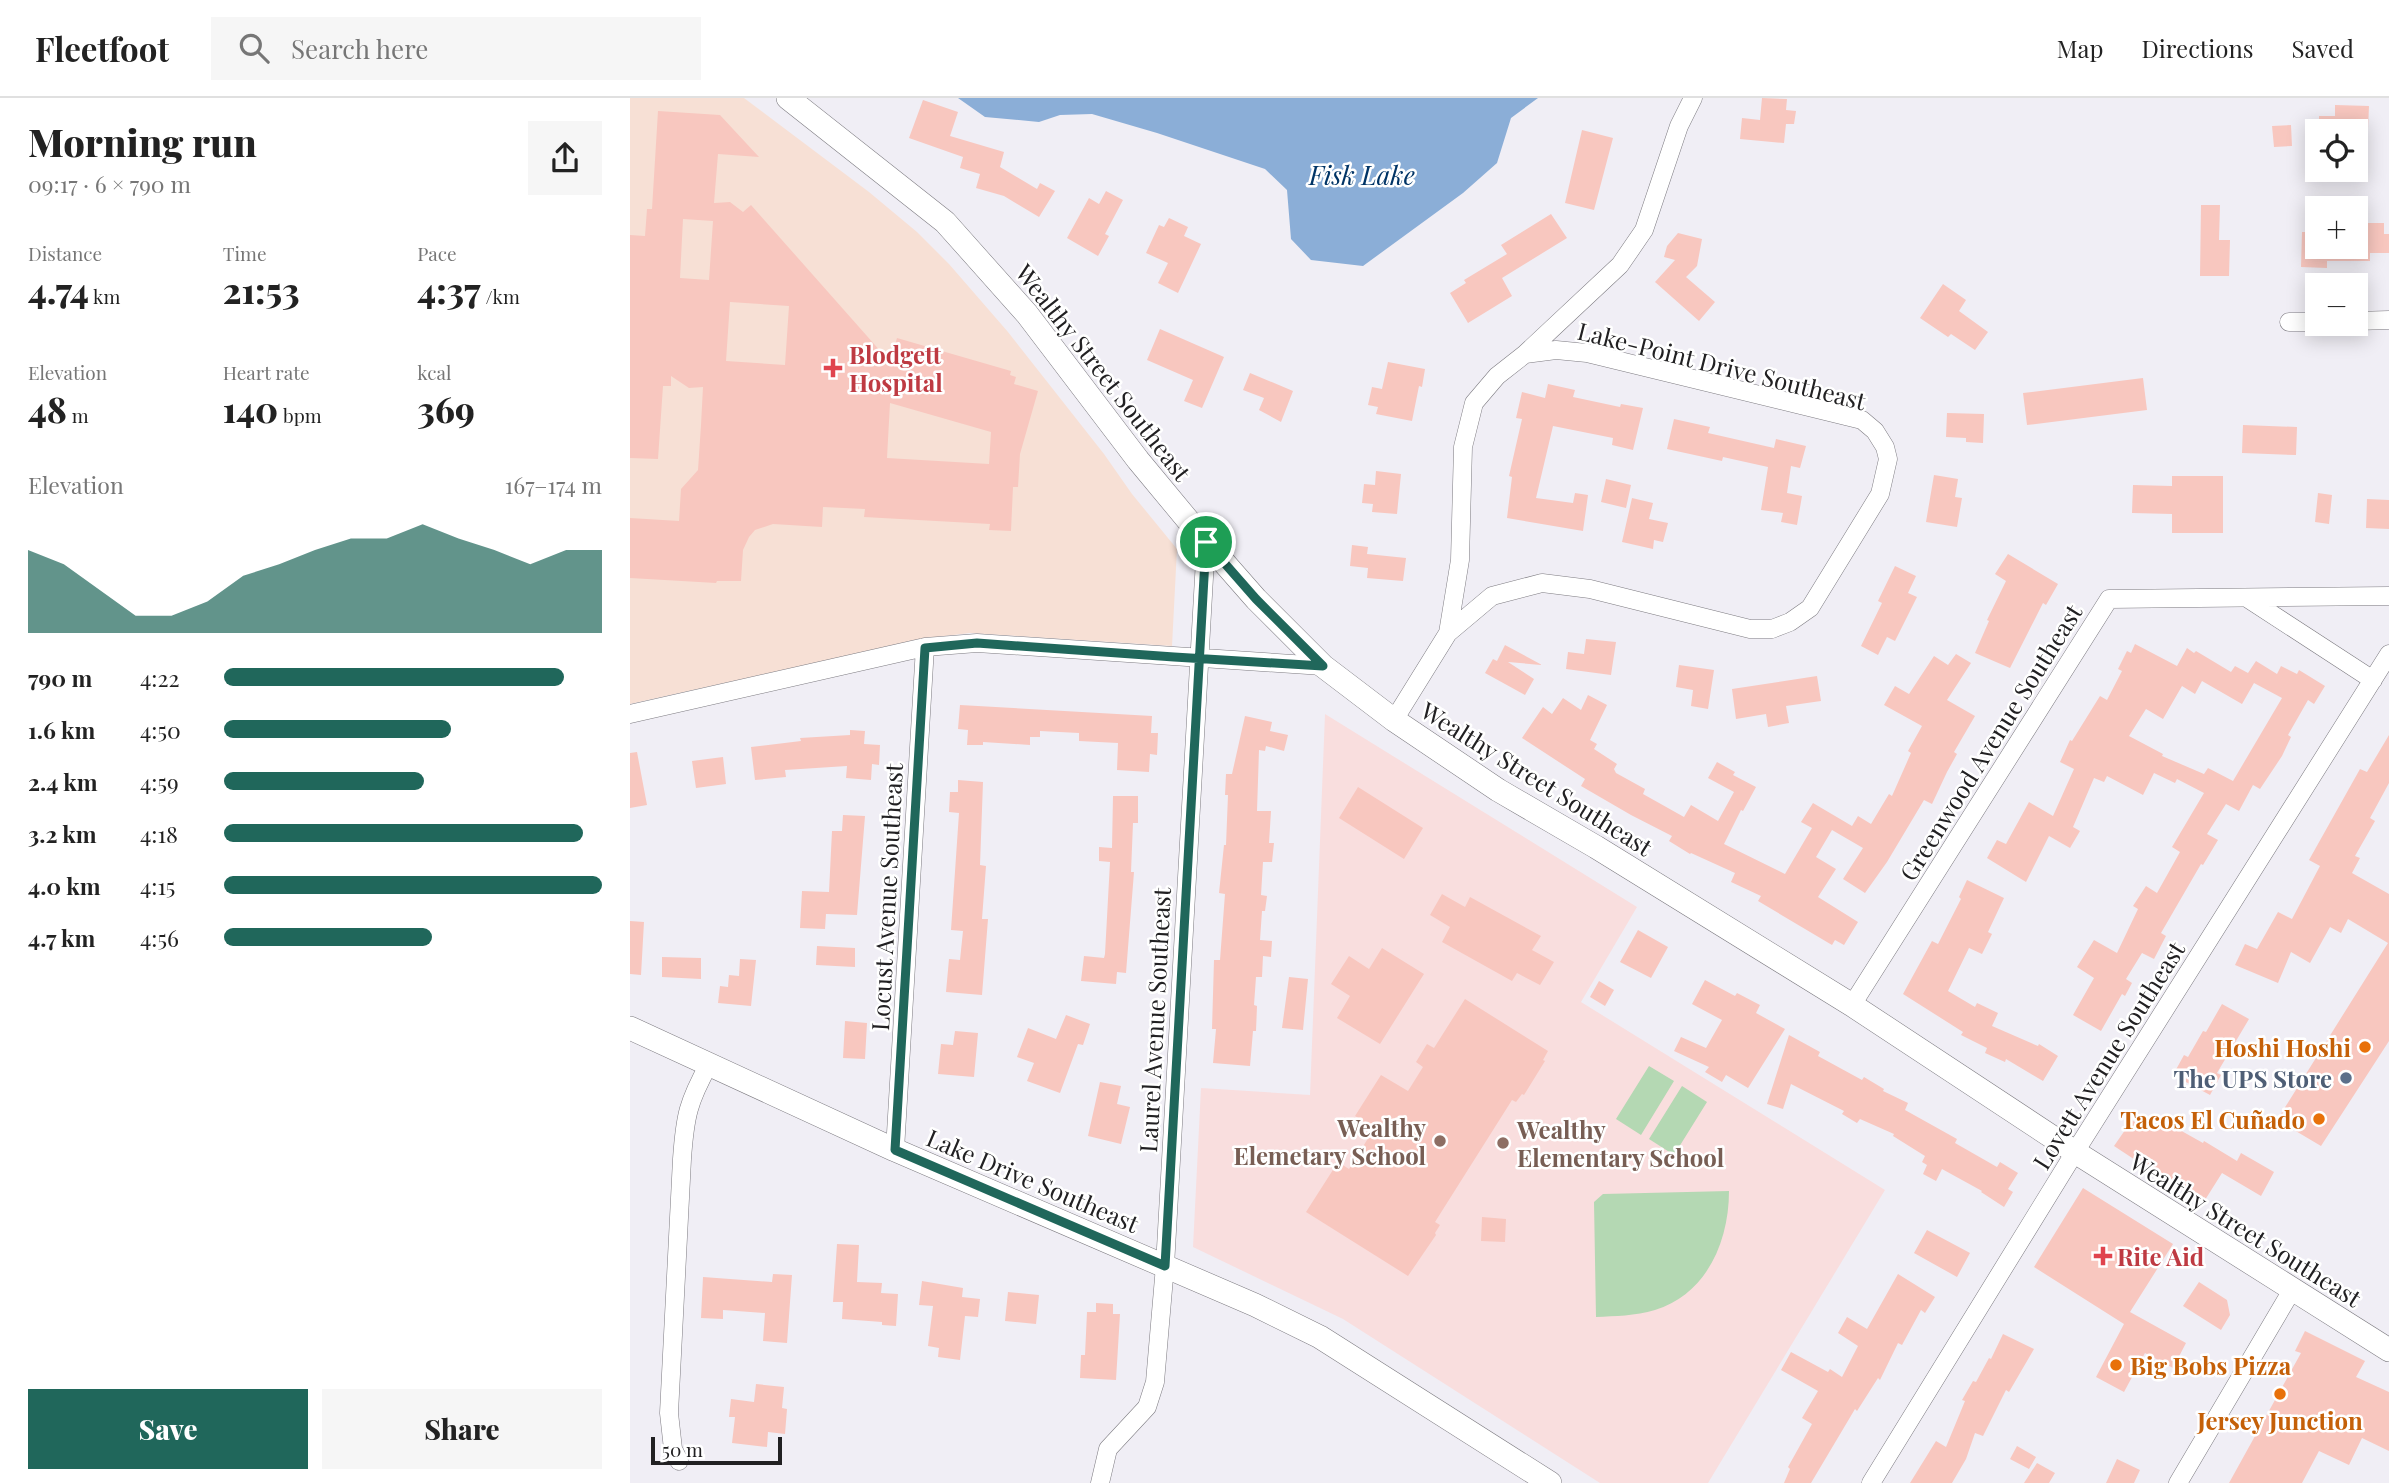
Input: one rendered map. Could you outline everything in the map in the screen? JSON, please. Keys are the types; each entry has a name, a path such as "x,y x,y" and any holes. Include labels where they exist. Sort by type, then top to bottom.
{"main road":[{"name":"Wealthy Street Southeast","path":"788,98 945,222 1027,314 1138,460 1206,542 1256,599 1323,666 1394,720 1497,790 1596,847 1852,1005 2075,1152 2389,1350"},
{"name":"Lake Drive Southeast","path":"630,1028 895,1150 1255,1305 1320,1337 1550,1483"}],"street":[{"path":"1394,720 1447,633 1460,559 1463,447 1474,403 1496,376 1525,355 1620,265 1644,230 1679,126 1693,98"},
{"path":"2368,321 2389,320"},
{"path":"2288,323 2305,322"},
{"name":"Lake-Point Drive Southeast","path":"1447,633 1492,596 1542,583 1590,589 1750,629 1772,629 1790,622 1810,608 1880,494 1888,459 1885,447 1875,431 1862,420 1587,353 1556,350 1525,355"},
{"name":"Laurel Avenue Southeast","path":"1100,1483 1108,1449 1147,1407 1155,1382 1165,1266 1206,542"},
{"name":"Greenwood Avenue Southeast","path":"1852,1005 2109,599 2389,596"},
{"path":"2246,597 2373,680"},
{"path":"630,715 925,648 977,643 1323,666"},
{"name":"Locust Avenue Southeast","path":"895,1150 925,648"},
{"name":"Lovett Avenue Southeast","path":"1871,1483 2075,1152 2389,654"},
{"path":"679,1461 674,1449 669,1413 685,1117 691,1096 709,1064"},
{"path":"2178,1483 2292,1290"}],"shaded area":[{"name":"Blodgett Hospital","path":"630,98 744,98 869,192 917,232 949,264 1008,332 1177,549 1172,646 970,633 928,638 630,704"},
{"name":"Wealthy Elementary School","path":"1325,714 1637,907 1581,1002 1885,1190 1708,1483 1600,1483 1343,1319 1193,1247 1201,1088 1310,1095"}],"green space":[{"path":"1649,1066 1674,1081 1641,1135 1616,1119"},
{"path":"1682,1086 1707,1102 1674,1155 1649,1139"},
{"path":"1729,1191 1725,1228 1719,1246 1701,1278 1688,1292 1655,1310 1633,1315 1596,1317 1594,1202 1603,1194"}],"water":[{"name":"Fisk Lake","path":"958,98 1538,98 1511,118 1497,163 1463,193 1363,266 1311,260 1291,239 1287,190 1265,169 1092,114 1060,115 1039,122 985,117"}],"building":[{"path":"1762,98 1787,99 1786,110 1796,111 1794,124 1786,124 1784,143 1740,139 1742,118 1760,120"},
{"path":"923,100 958,112 950,136 1004,152 1000,167 1037,189 1040,183 1055,191 1039,217 1004,196 976,188 980,174 960,168 963,157 909,138"},
{"path":"2335,105 2369,106 2368,129 2368,119 2319,119 2319,116 2335,116"},
{"path":"658,111 720,115 759,157 718,154 714,203 730,202 743,212 751,205 890,362 897,338 1011,371 1010,375 1016,377 1014,384 1038,391 1020,454 1018,487 1013,487 1011,531 989,530 990,524 864,517 865,509 823,507 822,527 773,524 755,530 743,550 741,581 716,583 630,578 630,518 679,521 681,489 698,470 701,425 703,387 689,388 671,376 671,386 663,386 658,459 630,458 630,235 645,236 647,209 652,209","holes":["683,219 713,221 709,280 680,278","730,302 789,306 785,365 726,361","890,403 991,432 989,464 887,458"]},
{"path":"2291,125 2292,146 2274,147 2272,126"},
{"path":"1582,130 1613,138 1594,210 1565,203"},
{"path":"1106,191 1123,200 1105,234 1109,236 1098,256 1067,238 1089,198 1099,204"},
{"path":"2201,205 2220,205 2219,240 2230,240 2229,276 2200,276"},
{"path":"1551,214 1567,238 1502,278 1512,296 1468,323 1450,293 1466,283 1464,280 1507,254 1501,245"},
{"path":"1169,218 1188,227 1184,236 1201,244 1178,293 1158,283 1168,263 1146,253 1159,225 1164,227"},
{"path":"2368,223 2384,223 2384,234 2389,234 2389,253 2370,253 2370,261 2327,261 2327,268 2301,267 2302,232 2305,232 2305,259 2368,259"},
{"path":"1678,233 1702,239 1697,266 1686,277 1715,302 1699,321 1655,282 1675,260 1664,257 1667,246"},
{"path":"1943,284 1966,300 1959,311 1988,332 1975,350 1951,334 1948,337 1920,318"},
{"path":"1160,329 1224,357 1202,408 1184,401 1193,380 1147,360"},
{"path":"1388,362 1425,369 1412,421 1376,414 1378,407 1368,405 1372,387 1382,389"},
{"path":"1250,373 1293,391 1281,422 1259,410 1264,398 1243,390"},
{"path":"2143,378 2147,410 2027,425 2023,393"},
{"path":"1548,384 1575,390 1573,397 1620,407 1621,404 1643,408 1633,450 1612,445 1613,438 1553,426 1536,498 1573,503 1575,493 1588,495 1583,531 1507,518 1512,477 1509,476 1522,419 1516,418 1522,392 1545,398"},
{"path":"1947,413 1984,414 1983,443 1966,442 1966,438 1946,437"},
{"path":"1674,419 1710,427 1708,433 1774,448 1776,439 1806,446 1800,468 1791,466 1787,493 1802,496 1797,525 1781,522 1783,513 1761,510 1768,467 1723,457 1722,461 1667,449"},
{"path":"2243,425 2297,427 2296,455 2242,453"},
{"path":"1376,471 1401,474 1397,514 1372,512 1373,504 1362,503 1364,484 1375,485"},
{"path":"1934,475 1958,479 1955,497 1962,498 1957,527 1926,522"},
{"path":"2172,476 2223,476 2223,533 2172,533 2172,514 2132,513 2133,485 2172,486"},
{"path":"1606,479 1631,485 1626,508 1601,502"},
{"path":"2318,493 2332,495 2329,524 2315,522"},
{"path":"1632,498 1653,503 1649,519 1668,523 1663,542 1654,540 1653,549 1622,542"},
{"path":"2367,499 2389,500 2389,529 2366,528"},
{"path":"1352,545 1368,547 1367,554 1406,558 1403,581 1367,578 1368,568 1350,566"},
{"path":"2008,554 2058,584 2046,605 2043,603 2010,668 1975,653 2006,581 1995,574"},
{"path":"1895,566 1916,576 1908,593 1917,597 1895,641 1887,637 1878,655 1861,646 1882,603 1878,601"},
{"path":"1586,639 1616,642 1611,675 1566,669 1568,652 1584,654"},
{"path":"2135,644 2177,666 2187,648 2231,672 2235,666 2248,673 2256,661 2277,674 2281,666 2297,674 2299,670 2325,686 2314,704 2308,700 2288,735 2291,737 2282,756 2260,789 2253,785 2239,811 2226,804 2207,834 2218,840 2161,933 2166,936 2154,959 2142,953 2126,979 2132,983 2125,996 2122,994 2101,1031 2073,1015 2094,978 2077,967 2094,940 2117,953 2138,909 2133,906 2146,886 2157,893 2180,852 2172,847 2204,793 2177,779 2175,783 2154,773 2143,795 2107,776 2104,782 2094,778 2073,827 2080,831 2070,848 2049,836 2026,882 1987,858 1997,840 2006,844 2029,802 2053,816 2074,769 2060,762 2070,740 2072,741 2100,696 2107,700 2122,671 2118,669 2127,651 2131,653","holes":["2202,681 2242,704 2254,683 2282,698 2233,781 2208,768 2204,774 2162,756 2163,754 2129,736 2146,709 2163,719 2182,686 2195,694"]},
{"path":"1505,645 1542,665 1508,662 1534,679 1525,695 1485,673 1493,659 1497,661"},
{"path":"1956,654 1971,663 1947,700 1975,716 1954,752 1957,754 1932,804 1924,800 1865,893 1843,879 1863,848 1832,830 1816,857 1836,869 1818,897 1858,922 1844,945 1835,940 1832,945 1758,901 1761,896 1731,882 1735,873 1690,854 1669,841 1672,836 1581,786 1585,779 1522,738 1543,707 1552,714 1563,698 1581,710 1588,695 1607,705 1590,740 1597,744 1594,749 1617,764 1614,769 1616,773 1645,789 1643,794 1684,817 1691,805 1718,821 1734,792 1708,778 1717,762 1735,772 1733,775 1756,787 1724,844 1785,874 1812,828 1801,822 1813,803 1852,826 1858,816 1871,824 1889,794 1892,796 1911,753 1908,751 1922,726 1884,705 1895,686 1909,694 1934,656 1948,665"},
{"path":"1679,665 1714,670 1708,709 1691,706 1693,690 1676,687"},
{"path":"1817,676 1821,701 1786,706 1789,723 1768,727 1766,714 1736,719 1732,689"},
{"path":"960,705 1152,716 1151,733 1158,733 1157,755 1150,754 1149,772 1117,770 1118,743 1079,741 1079,733 1040,731 1040,737 1030,737 1030,745 983,742 983,745 967,745 968,730 958,729"},
{"path":"1245,716 1272,722 1270,731 1288,735 1284,751 1266,746 1265,751 1259,750 1257,811 1271,811 1269,843 1274,843 1272,862 1263,862 1261,895 1267,896 1265,911 1262,911 1260,940 1272,941 1271,957 1263,956 1262,977 1256,977 1256,1031 1253,1031 1250,1066 1213,1063 1216,1029 1212,1029 1214,960 1220,960 1225,894 1219,893 1226,845 1226,774 1232,774"},
{"path":"850,730 865,731 864,744 880,745 879,765 872,764 871,780 846,778 847,766 785,770 786,777 755,780 751,747 801,741 800,738 850,735"},
{"path":"2389,735 2389,783 2370,818 2375,821 2355,856 2360,858 2352,873 2389,894 2389,1041 2321,1146 2277,1120 2388,943 2348,919 2341,933 2330,927 2310,963 2291,952 2278,983 2235,965 2245,944 2257,949 2278,912 2292,919 2320,866 2309,860 2360,769 2367,772"},
{"path":"637,752 647,805 630,808 630,753"},
{"path":"723,757 726,784 696,788 692,761"},
{"path":"958,780 983,782 980,865 986,866 982,919 988,919 982,995 946,992 949,959 960,960 963,931 951,930 959,813 949,812 950,792 958,792"},
{"path":"1358,787 1423,828 1404,859 1339,818"},
{"path":"1113,796 1138,796 1138,823 1133,823 1131,872 1134,872 1126,973 1117,972 1116,984 1081,981 1084,956 1104,958 1105,954 1110,862 1099,861 1099,847 1112,848"},
{"path":"843,815 865,816 857,915 826,914 825,929 800,928 802,891 829,892 832,831 842,831"},
{"path":"1967,880 2004,898 1988,932 1992,934 1982,954 1969,948 1948,991 1975,1007 1977,1003 1998,1013 1992,1026 2038,1046 2039,1044 2058,1056 2043,1081 2006,1059 2005,1062 1985,1053 1987,1048 1961,1035 1963,1032 1903,994 1932,941 1938,944 1961,899 1959,897"},
{"path":"1442,894 1465,907 1470,897 1541,936 1532,950 1554,962 1540,985 1517,973 1512,981 1442,942 1450,927 1430,915"},
{"path":"630,921 644,922 641,975 630,974"},
{"path":"1638,930 1668,947 1651,978 1620,962"},
{"path":"817,946 855,948 855,967 816,965"},
{"path":"1382,948 1424,974 1380,1044 1337,1018 1350,996 1331,984 1349,956 1369,969"},
{"path":"662,957 701,958 701,979 662,977"},
{"path":"740,959 756,960 751,1006 718,1003 720,986 728,987 729,975 739,976"},
{"path":"1289,977 1308,979 1303,1030 1282,1028"},
{"path":"1705,980 1735,996 1737,993 1760,1005 1756,1013 1785,1029 1748,1088 1726,1075 1722,1082 1705,1072 1709,1067 1674,1051 1681,1037 1706,1048 1722,1020 1692,1004"},
{"path":"1599,981 1614,990 1605,1006 1590,997"},
{"name":"Wealthy Elemetary School","path":"1465,999 1548,1051 1543,1060 1545,1061 1524,1095 1516,1102 1512,1100 1435,1222 1440,1225 1436,1235 1408,1276 1306,1212 1338,1162 1349,1169 1372,1132 1360,1125 1363,1121 1355,1116 1381,1075 1408,1091 1423,1067 1416,1062 1427,1044 1434,1048"},
{"path":"2222,1004 2249,1019 2217,1073 2221,1075 2210,1095 2173,1075 2184,1055 2188,1057 2203,1031 2206,1032"},
{"path":"1066,1015 1090,1024 1083,1045 1078,1044 1060,1093 1027,1081 1034,1063 1017,1057 1028,1028 1056,1039"},
{"path":"845,1021 867,1023 865,1059 843,1058"},
{"path":"955,1031 978,1033 974,1077 938,1074 941,1044 953,1045"},
{"path":"1789,1035 1820,1052 1818,1056 1862,1080 1864,1077 1884,1089 1883,1091 1908,1103 1905,1110 1957,1139 1955,1143 1997,1167 2000,1162 2018,1173 2008,1189 2013,1192 2004,1207 1982,1191 1942,1169 1936,1181 1923,1174 1927,1165 1922,1162 1925,1156 1893,1136 1894,1134 1860,1119 1857,1123 1842,1114 1844,1111 1791,1084 1783,1109 1767,1104"},
{"path":"1100,1082 1121,1086 1117,1104 1130,1107 1121,1144 1088,1136"},
{"path":"2139,1118 2154,1129 2162,1120 2237,1161 2241,1153 2274,1172 2261,1196 2222,1173 2205,1200 2157,1170 2155,1173 2114,1146 2132,1120 2136,1123"},
{"name":"Rite Aid","path":"2083,1188 2173,1244 2130,1312 2186,1343 2173,1368 2145,1353 2124,1392 2096,1377 2124,1324 2034,1267"},
{"path":"1482,1217 1506,1219 1505,1242 1481,1241"},
{"path":"1927,1230 1970,1253 1957,1277 1914,1253"},
{"path":"837,1244 859,1245 857,1282 882,1283 881,1293 898,1294 896,1326 882,1325 882,1322 842,1319 843,1302 833,1302"},
{"path":"773,1274 792,1275 787,1343 763,1341 765,1313 723,1310 723,1319 701,1318 703,1277 772,1282"},
{"path":"1898,1274 1935,1297 1925,1313 1921,1310 1902,1345 1898,1343 1880,1380 1878,1378 1857,1411 1855,1409 1811,1483 1784,1483 1790,1469 1788,1467 1812,1424 1802,1418 1818,1391 1781,1370 1791,1352 1842,1377 1858,1346 1838,1333 1847,1317 1867,1329"},
{"path":"922,1281 963,1288 962,1297 980,1299 978,1317 965,1316 960,1360 938,1357 939,1348 928,1346 933,1306 919,1305"},
{"path":"2199,1282 2227,1300 2230,1315 2221,1330 2183,1306"},
{"path":"1008,1292 1039,1295 1036,1324 1005,1321"},
{"path":"1096,1303 1113,1304 1113,1314 1120,1314 1116,1380 1080,1378 1081,1355 1085,1355 1087,1312 1096,1312"},
{"path":"2305,1331 2365,1361 2356,1377 2389,1392 2389,1451 2362,1438 2349,1465 2319,1451 2302,1483 2229,1483 2301,1353 2295,1351"},
{"path":"2003,1334 2034,1349 2009,1392 2006,1390 1983,1436 1975,1433 1966,1459 1952,1483 1910,1483 1936,1441 1946,1447 1965,1401 1962,1400 1989,1358 1991,1359"},
{"path":"756,1384 784,1387 782,1408 787,1409 785,1434 768,1432 767,1447 732,1443 735,1417 729,1417 731,1399 754,1402"},
{"path":"2017,1446 2036,1457 2029,1469 2010,1459"},
{"path":"2117,1459 2140,1470 2134,1483 2106,1483"},
{"path":"2037,1463 2055,1473 2049,1483 2024,1483"}],"place":[{"name":"Blodgett Hospital","path":"833,368"},
{"name":"Hoshi Hoshi","path":"2365,1047"},
{"name":"The UPS Store","path":"2346,1078"},
{"name":"Tacos El Cuñado","path":"2319,1119"},
{"name":"Wealthy Elemetary School","path":"1440,1141"},
{"name":"Wealthy Elementary School","path":"1503,1143"},
{"name":"Rite Aid","path":"2103,1256"},
{"name":"Big Bobs Pizza","path":"2116,1365"},
{"name":"Jersey Junction","path":"2280,1394"}],"route":[{"path":"1206,542 1198,658 1165,1266 895,1150 925,648 977,643 1174,657 1198,658 1219,659 1323,666 1256,599 1206,542"}]}
